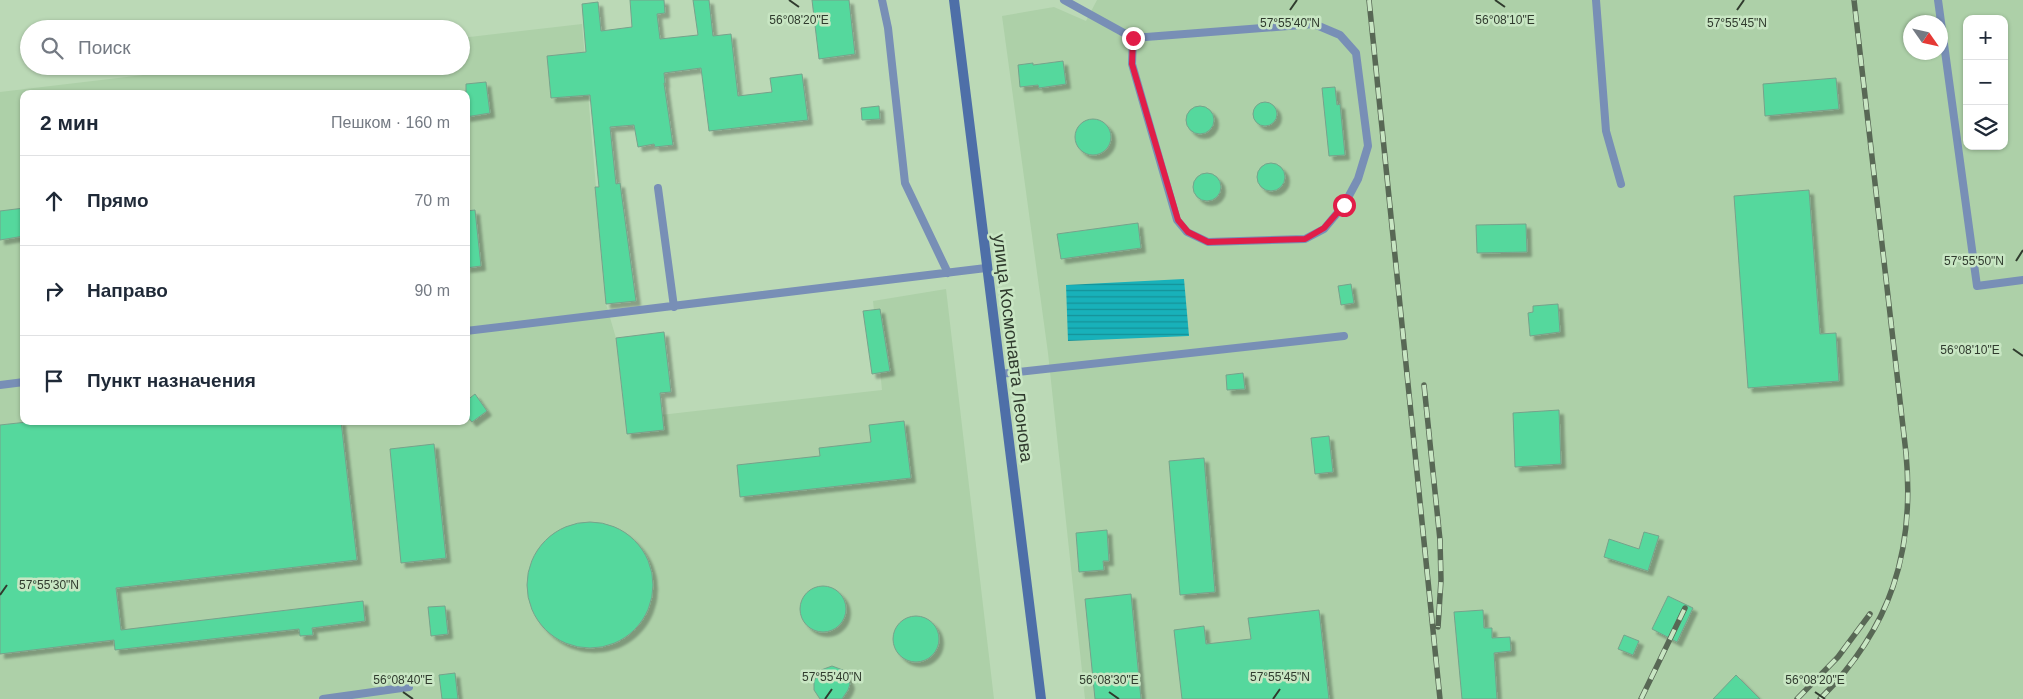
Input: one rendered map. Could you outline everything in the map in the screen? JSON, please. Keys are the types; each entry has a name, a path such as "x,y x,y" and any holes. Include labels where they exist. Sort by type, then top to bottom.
{"street":[{"name":"улица Космонавта Леонова","path":"954,0 1041,699"}],"lane":[{"path":"882,0 888,28 905,183 948,273"},
{"path":"1064,0 1133,38 1314,24 1340,35 1356,53 1368,146 1353,188 1344,205 1324,228 1305,239 1208,242 1188,232 1178,220 1132,64 1133,38"},
{"path":"1596,0 1606,131 1621,184"},
{"path":"1938,0 1976,286 2023,280"},
{"path":"658,188 674,307"},
{"path":"470,331 986,268"},
{"path":"1000,374 1344,336"},
{"path":"0,385 20,382"},
{"path":"323,699 409,687"}],"shaded area":[{"path":"1097,0 2023,0 2023,699 1085,699 1048,353 1002,16 1054,7 1086,21"},
{"path":"582,24 606,304 616,338 625,419 882,390 873,301 946,289 994,699 0,699 0,92 143,75 470,75 470,37"}],"water":[{"path":"1184,279 1189,336 1068,341 1066,285"}],"building":[{"path":"630,0 664,0 665,13 657,14 660,39 698,35 693,0 709,0 713,36 731,34 738,96 772,92 770,78 802,74 808,120 709,131 701,68 664,73 673,145 655,147 654,144 638,147 634,125 610,127 616,184 620,183 636,301 606,304 595,187 599,187 590,95 551,98 547,56 586,52 582,4 598,2 601,31 632,27"},
{"path":"812,0 849,0 855,54 819,59"},
{"path":"1063,61 1066,84 1039,88 1038,85 1020,87 1018,65"},
{"path":"1836,78 1839,109 1765,116 1763,84"},
{"path":"486,82 490,113 470,116 470,90 466,90 466,84"},
{"path":"1335,87 1337,105 1340,104 1345,155 1329,156 1322,88"},
{"path":"1265,102 1274,105 1277,114 1274,123 1265,126 1256,123 1253,114 1256,105"},
{"path":"879,106 880,119 862,120 861,108"},
{"path":"1200,106 1210,110 1214,120 1210,130 1200,134 1190,130 1186,120 1190,110"},
{"path":"1093,119 1105,125 1111,137 1105,149 1093,155 1081,149 1075,137 1081,125"},
{"path":"1271,163 1281,167 1285,177 1281,187 1271,191 1261,187 1257,177 1261,167"},
{"path":"1207,173 1217,177 1221,187 1217,197 1207,201 1197,197 1193,187 1197,177"},
{"path":"1809,190 1820,334 1836,333 1839,381 1748,388 1734,196"},
{"path":"20,208 20,237 0,240 0,211"},
{"path":"475,210 481,266 470,267 470,211"},
{"path":"1138,223 1141,248 1061,259 1057,234"},
{"path":"1526,224 1527,252 1477,253 1476,225"},
{"path":"1351,284 1354,303 1341,305 1338,286"},
{"path":"1558,304 1560,332 1530,336 1528,313 1533,312 1533,306"},
{"path":"880,309 890,371 872,374 863,311"},
{"path":"664,332 671,392 660,393 664,430 627,434 616,338"},
{"path":"1243,373 1245,389 1227,390 1226,375"},
{"path":"475,394 487,411 472,422 470,420 470,398"},
{"path":"1559,410 1561,464 1515,467 1513,413"},
{"path":"904,421 911,478 740,497 737,465 820,456 819,448 871,442 869,425"},
{"path":"20,423 20,425 341,425 357,560 116,588 121,630 363,601 365,621 312,628 313,635 300,636 299,629 115,650 114,640 0,654 0,425"},
{"path":"1329,436 1333,472 1315,474 1311,438"},
{"path":"434,444 446,558 401,563 390,449"},
{"path":"1204,458 1215,592 1180,595 1169,461"},
{"path":"590,522 614,527 635,540 648,561 653,585 648,609 635,630 614,643 590,648 566,643 545,630 532,609 527,585 532,561 545,540 566,527"},
{"path":"1107,530 1109,561 1103,561 1104,570 1079,572 1076,533"},
{"path":"1644,532 1659,536 1648,571 1604,557 1609,539 1639,549"},
{"path":"818,586 828,586 842,596 846,609 842,622 836,628 828,632 818,632 804,622 800,614 800,604 810,590"},
{"path":"1131,594 1141,699 1095,699 1085,599"},
{"path":"1668,596 1693,608 1677,642 1652,629"},
{"path":"445,606 448,634 431,636 428,607"},
{"path":"1319,610 1329,699 1182,699 1174,630 1204,626 1206,644 1251,639 1248,618"},
{"path":"1483,610 1484,628 1492,628 1492,638 1510,637 1511,651 1494,653 1497,699 1462,699 1454,612"},
{"path":"911,616 921,616 935,626 939,639 935,652 929,658 921,662 911,662 897,652 893,644 893,634 903,620"},
{"path":"1624,635 1639,641 1633,655 1618,649"},
{"path":"832,666 843,670 847,676 850,684 848,690 842,699 820,699 814,690 814,681 821,670"},
{"path":"455,673 458,699 442,699 439,675"},
{"path":"1736,675 1760,699 1713,699"}],"railway":[{"path":"1369,0 1440,699"},
{"path":"1820,699 1865,645 1881,616 1893,586 1901,556 1906,523 1908,489 1906,453 1854,0"},
{"path":"1424,385 1440,540 1441,580 1438,627"},
{"path":"1641,699 1685,608"},
{"path":"1797,699 1838,657 1870,614"}],"route":[{"path":"1133,38 1132,64 1178,220 1188,232 1208,242 1305,239 1324,228 1344,205"}]}
